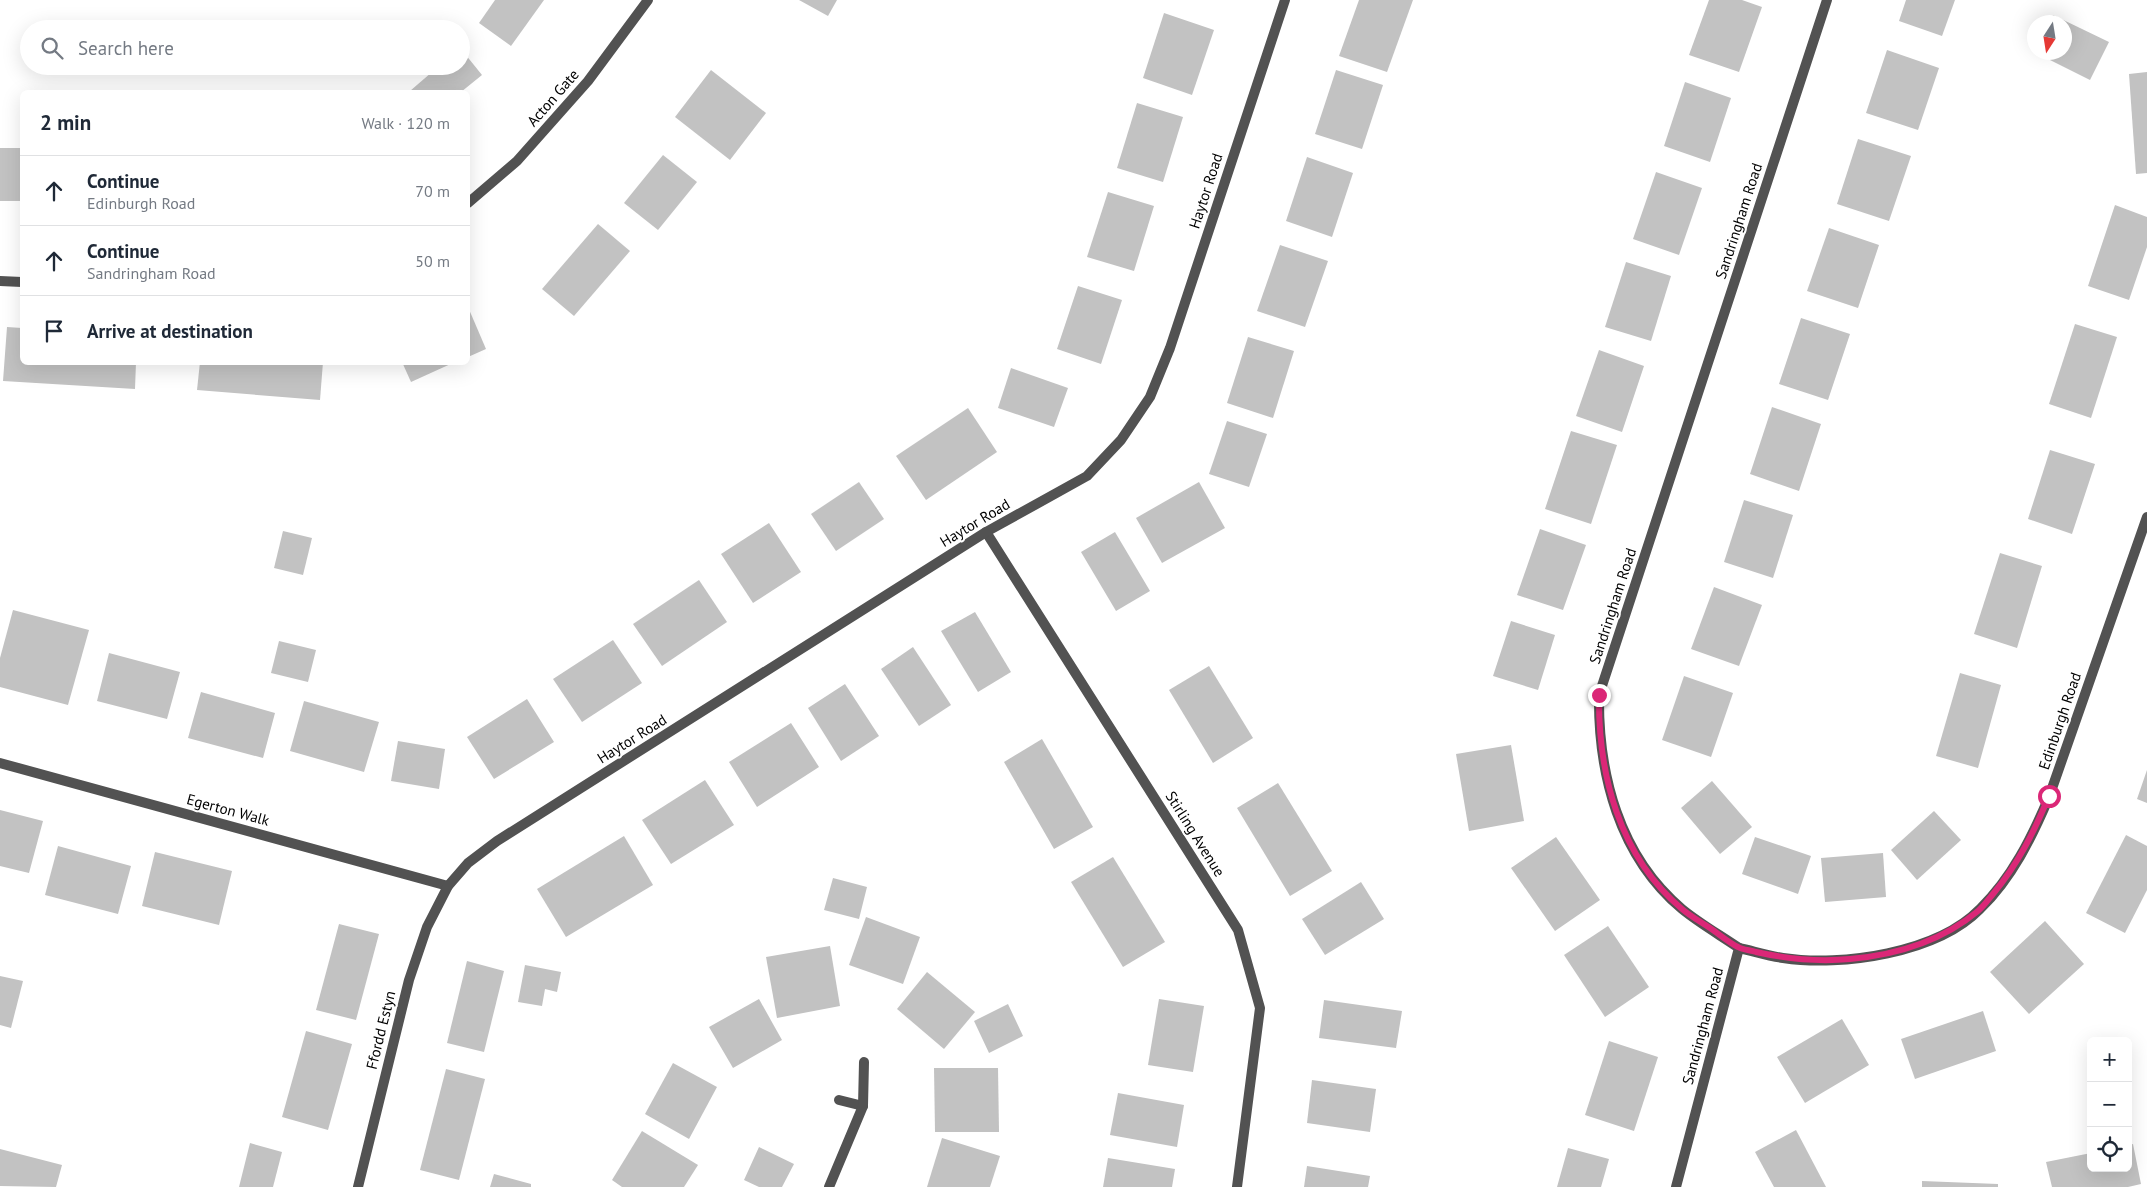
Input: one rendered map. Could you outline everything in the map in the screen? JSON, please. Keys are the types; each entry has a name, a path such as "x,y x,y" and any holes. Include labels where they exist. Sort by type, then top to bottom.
{"street":[{"name":"Acton Gate","path":"470,201 524,154 588,81 648,0"},
{"name":"Haytor Road","path":"448,886 468,863 498,841 986,532 1088,476 1121,440 1150,397 1170,348 1285,0"},
{"name":"Sandringham Road","path":"1676,1187 1739,948 1682,909 1656,884 1630,846 1615,813 1605,770 1598,728 1599,695 1827,0"},
{"path":"0,281 20,282"},
{"name":"Edinburgh Road","path":"1739,948 1783,958 1832,960 1869,957 1912,947 1950,931 1980,910 2006,879 2032,838 2046,805 2147,517"},
{"name":"Stirling Avenue","path":"986,532 1238,930 1260,1008 1237,1187"},
{"name":"Egerton Walk","path":"0,763 448,886"},
{"name":"Ffordd Estyn","path":"358,1187 408,980 427,927 448,886"},
{"path":"829,1187 864,1106 864,1062"},
{"path":"839,1100 864,1106"}],"building":[{"path":"495,0 544,0 511,46 479,23"},
{"path":"799,0 837,0 828,16"},
{"path":"1359,0 1413,0 1387,72 1339,56"},
{"path":"1709,0 1742,0 1762,7 1739,72 1689,55"},
{"path":"1906,0 1955,0 1942,36 1899,21"},
{"path":"1164,13 1214,30 1192,95 1143,78"},
{"path":"2072,24 2109,42 2090,80 2050,60 2072,60"},
{"path":"1887,50 1939,68 1918,130 1866,113"},
{"path":"470,60 482,75 463,90 411,90 429,75 470,75"},
{"path":"711,70 766,113 730,160 675,117"},
{"path":"1336,70 1383,85 1362,149 1315,134"},
{"path":"2147,72 2147,173 2136,174 2129,74"},
{"path":"1685,82 1731,98 1710,162 1664,146"},
{"path":"1137,103 1183,117 1163,182 1117,168"},
{"path":"1858,139 1911,156 1889,221 1837,204"},
{"path":"0,148 20,148 20,201 0,201"},
{"path":"663,155 697,182 658,230 624,203"},
{"path":"1307,157 1353,173 1332,237 1286,221"},
{"path":"1656,172 1702,188 1679,255 1633,239"},
{"path":"1108,192 1154,206 1134,271 1087,257"},
{"path":"2115,205 2147,217 2147,247 2129,300 2088,286"},
{"path":"598,224 630,251 574,316 542,289"},
{"path":"1829,228 1879,245 1858,308 1807,291"},
{"path":"1280,245 1328,261 1305,327 1257,311"},
{"path":"1626,262 1671,276 1651,341 1605,327"},
{"path":"1078,286 1122,300 1101,364 1057,349"},
{"path":"470,312 486,349 470,356"},
{"path":"1801,318 1850,334 1828,400 1779,384"},
{"path":"2075,324 2117,337 2091,418 2049,404"},
{"path":"7,327 20,328 20,365 136,365 135,389 3,381"},
{"path":"1248,337 1294,351 1273,418 1227,403"},
{"path":"1599,350 1644,366 1622,432 1576,416"},
{"path":"200,365 323,365 320,400 197,390"},
{"path":"403,365 448,365 411,382"},
{"path":"1011,368 1068,388 1054,427 998,408"},
{"path":"1772,407 1821,424 1799,491 1750,474"},
{"path":"968,408 997,452 926,500 896,456"},
{"path":"1227,421 1267,434 1249,487 1209,474"},
{"path":"1571,431 1617,445 1591,524 1545,509"},
{"path":"2050,450 2095,464 2072,534 2028,519"},
{"path":"859,482 884,519 836,551 811,514"},
{"path":"1199,482 1225,528 1162,563 1136,518"},
{"path":"1744,500 1793,515 1773,578 1724,562"},
{"path":"769,523 801,572 753,603 721,554"},
{"path":"1540,529 1586,545 1563,610 1517,595"},
{"path":"283,531 312,538 303,575 274,568"},
{"path":"1115,532 1150,591 1116,611 1081,552"},
{"path":"2000,553 2042,566 2017,648 1974,634"},
{"path":"699,580 727,622 662,666 633,624"},
{"path":"1714,587 1762,605 1739,666 1691,649"},
{"path":"13,610 89,630 68,705 0,687 0,658"},
{"path":"975,612 1011,672 978,692 941,631"},
{"path":"1511,621 1555,635 1538,690 1493,676"},
{"path":"613,640 642,683 582,722 553,679"},
{"path":"279,641 316,650 308,682 271,673"},
{"path":"913,647 951,705 919,726 881,669"},
{"path":"109,653 180,672 167,719 97,701"},
{"path":"1209,666 1253,738 1213,763 1169,690"},
{"path":"1960,673 2001,685 1978,768 1936,756"},
{"path":"1684,676 1733,693 1711,757 1662,740"},
{"path":"845,684 879,736 841,761 808,708"},
{"path":"201,692 275,713 263,758 188,738"},
{"path":"527,699 554,742 494,779 467,737"},
{"path":"304,701 379,722 364,772 290,751"},
{"path":"791,723 819,767 757,807 729,762"},
{"path":"1042,739 1093,827 1054,849 1004,762"},
{"path":"398,741 445,749 439,789 391,781"},
{"path":"1511,745 1524,821 1469,831 1456,754"},
{"path":"2147,770 2147,803 2137,799"},
{"path":"705,780 734,825 671,864 642,820"},
{"path":"1712,781 1752,827 1720,854 1681,808"},
{"path":"1278,783 1332,871 1290,896 1237,808"},
{"path":"0,810 43,821 29,873 0,866"},
{"path":"1934,811 1961,840 1917,880 1891,850"},
{"path":"2126,835 2147,846 2147,890 2125,933 2086,913"},
{"path":"624,836 653,885 566,937 537,889"},
{"path":"1556,837 1600,900 1555,931 1511,868"},
{"path":"1755,837 1811,856 1798,894 1742,874"},
{"path":"58,846 131,866 118,914 45,895"},
{"path":"155,852 232,871 219,925 142,906"},
{"path":"1883,853 1886,897 1825,902 1821,858"},
{"path":"1113,857 1165,942 1123,967 1071,882"},
{"path":"833,878 867,887 859,919 824,910"},
{"path":"1361,882 1384,919 1325,955 1302,919"},
{"path":"866,917 920,937 903,984 849,965"},
{"path":"2045,921 2084,964 2029,1014 1990,972"},
{"path":"339,924 379,934 356,1020 316,1010"},
{"path":"1608,926 1649,987 1605,1017 1564,955"},
{"path":"830,946 840,1006 777,1018 766,957"},
{"path":"467,961 504,971 484,1052 447,1043"},
{"path":"525,965 561,972 557,992 545,989 542,1006 518,1002"},
{"path":"927,972 975,1012 944,1049 897,1009"},
{"path":"0,976 23,981 11,1028 0,1025"},
{"path":"759,999 782,1040 733,1068 709,1027"},
{"path":"1159,999 1204,1006 1193,1072 1148,1065"},
{"path":"1324,1000 1402,1011 1396,1048 1319,1038"},
{"path":"1008,1004 1023,1036 989,1053 974,1021"},
{"path":"1983,1011 1996,1051 1915,1079 1901,1039"},
{"path":"1842,1019 1869,1065 1805,1103 1777,1057"},
{"path":"306,1031 352,1044 328,1130 282,1117"},
{"path":"1609,1041 1658,1057 1634,1131 1585,1115"},
{"path":"673,1063 717,1087 689,1139 645,1114"},
{"path":"934,1068 998,1068 999,1132 935,1132"},
{"path":"446,1069 485,1079 459,1180 420,1170"},
{"path":"1312,1080 1376,1089 1370,1132 1307,1123"},
{"path":"1118,1093 1184,1105 1177,1147 1110,1135"},
{"path":"1796,1130 1826,1187 1774,1187 1755,1152"},
{"path":"642,1131 698,1165 684,1187 622,1187 612,1180"},
{"path":"942,1138 1000,1156 990,1187 927,1187"},
{"path":"250,1143 282,1152 273,1187 239,1187"},
{"path":"2132,1144 2141,1184 2128,1187 2052,1187 2046,1162 2087,1154 2087,1172 2132,1172"},
{"path":"759,1147 794,1164 782,1187 759,1187 744,1180"},
{"path":"1568,1148 1609,1159 1601,1187 1557,1187"},
{"path":"0,1149 62,1165 56,1187 0,1186"},
{"path":"1108,1158 1175,1169 1172,1187 1103,1187"},
{"path":"1307,1166 1370,1176 1368,1187 1304,1187"},
{"path":"494,1174 531,1184 531,1187 490,1187"},
{"path":"1922,1181 1998,1184 1998,1187 1922,1187"}],"route":[{"path":"1599,695 1598,728 1615,813 1630,846 1644,868 1656,884 1682,909 1739,948 1783,958 1832,960 1869,957 1912,947 1950,931 1980,910 2006,879 2032,838 2049,796"}]}
